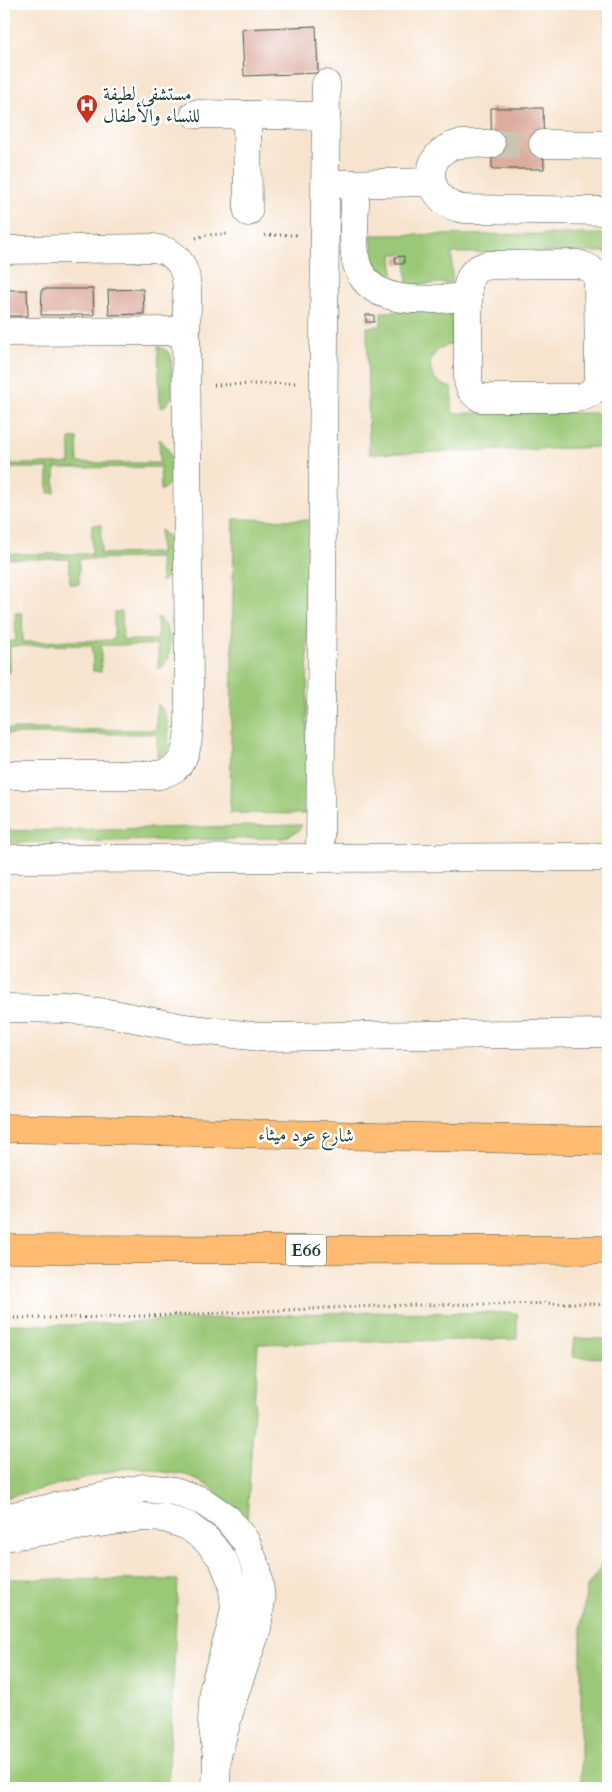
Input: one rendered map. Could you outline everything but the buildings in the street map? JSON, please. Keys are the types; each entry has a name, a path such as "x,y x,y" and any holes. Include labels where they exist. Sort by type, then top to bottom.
{"highway":[{"name":"شارع عود ميثاء","path":"4,1128 608,1141"},
{"name":"E66","path":"4,1249 608,1250"}],"street":[{"path":"320,857 326,84"},
{"path":"195,114 326,116"},
{"path":"247,116 248,212"},
{"path":"491,144 451,146 442,152 435,161 432,182 435,191 447,204 456,208 608,211"},
{"path":"543,144 608,145"},
{"path":"325,184 432,182"},
{"path":"356,184 356,263 365,280 380,292 398,298 468,297"},
{"path":"4,250 154,248 174,254 186,272 188,385 188,739 184,754 175,768 160,775 4,775"},
{"path":"578,264 587,266 594,271 598,279 599,297 599,376 594,389 589,394 575,398 481,398 476,396 468,386 468,297 470,274 478,267 489,265 578,264"},
{"path":"4,332 186,331"},
{"path":"4,859 608,857"},
{"path":"4,1008 67,1009 108,1013 184,1028 260,1037 608,1033"},
{"path":"4,1518 144,1488 174,1491 202,1501 227,1518 246,1542 257,1569 261,1599 258,1629 235,1692 217,1756"},
{"path":"4,1537 141,1518 165,1518 188,1526 208,1540 223,1560 232,1582 235,1607 214,1687 212,1722 217,1756 216,1788"}],"path":[{"path":"607,46 608,145"},
{"path":"188,385 324,383"},
{"path":"4,1318 232,1313 355,1307 566,1303 608,1306"}],"green space":[{"path":"608,234 608,252 452,253 452,283 407,285 406,254 392,254 394,284 380,276 375,268 371,235"},
{"path":"452,311 452,344 442,347 436,352 430,366 436,379 452,388 452,413 608,413 608,447 369,454 367,327 381,326 381,312"},
{"path":"158,346 167,351 171,356 173,395 166,405 160,408"},
{"path":"77,438 78,463 160,463 159,439 164,443 171,458 171,482 161,491 160,467 55,468 55,493 48,493 48,468 4,468 4,464 70,464 70,439"},
{"path":"234,519 309,520 306,814 230,813"},
{"path":"92,525 101,525 101,554 160,553 160,530 168,538 172,549 171,573 161,582 160,558 79,559 79,584 70,584 69,559 4,559 4,554 92,554"},
{"path":"114,612 122,612 123,640 158,640 157,617 162,621 169,635 170,643 170,651 164,665 158,669 158,645 101,645 101,672 93,671 92,645 10,646 10,672 4,673 4,642 16,641 15,613 22,613 23,642 114,640"},
{"path":"157,704 165,712 167,718 169,747 164,755 157,758 157,734 4,734 4,729 156,730"},
{"path":"302,825 298,831 284,838 4,843 4,831"},
{"path":"351,1312 517,1313 517,1339 258,1344 247,1520 211,1487 186,1475 129,1467 4,1498 4,1324 67,1325"},
{"path":"574,1338 608,1339 608,1358 572,1357"},
{"path":"608,1561 608,1788 581,1788 581,1625 587,1587 602,1565"},
{"path":"4,1579 178,1580 168,1788 4,1788"}],"tunnel":[{"path":"491,144 543,144"}],"place":[{"name":"مستشفى لطيفة للنساء والأطفال","path":"87,124"}]}
